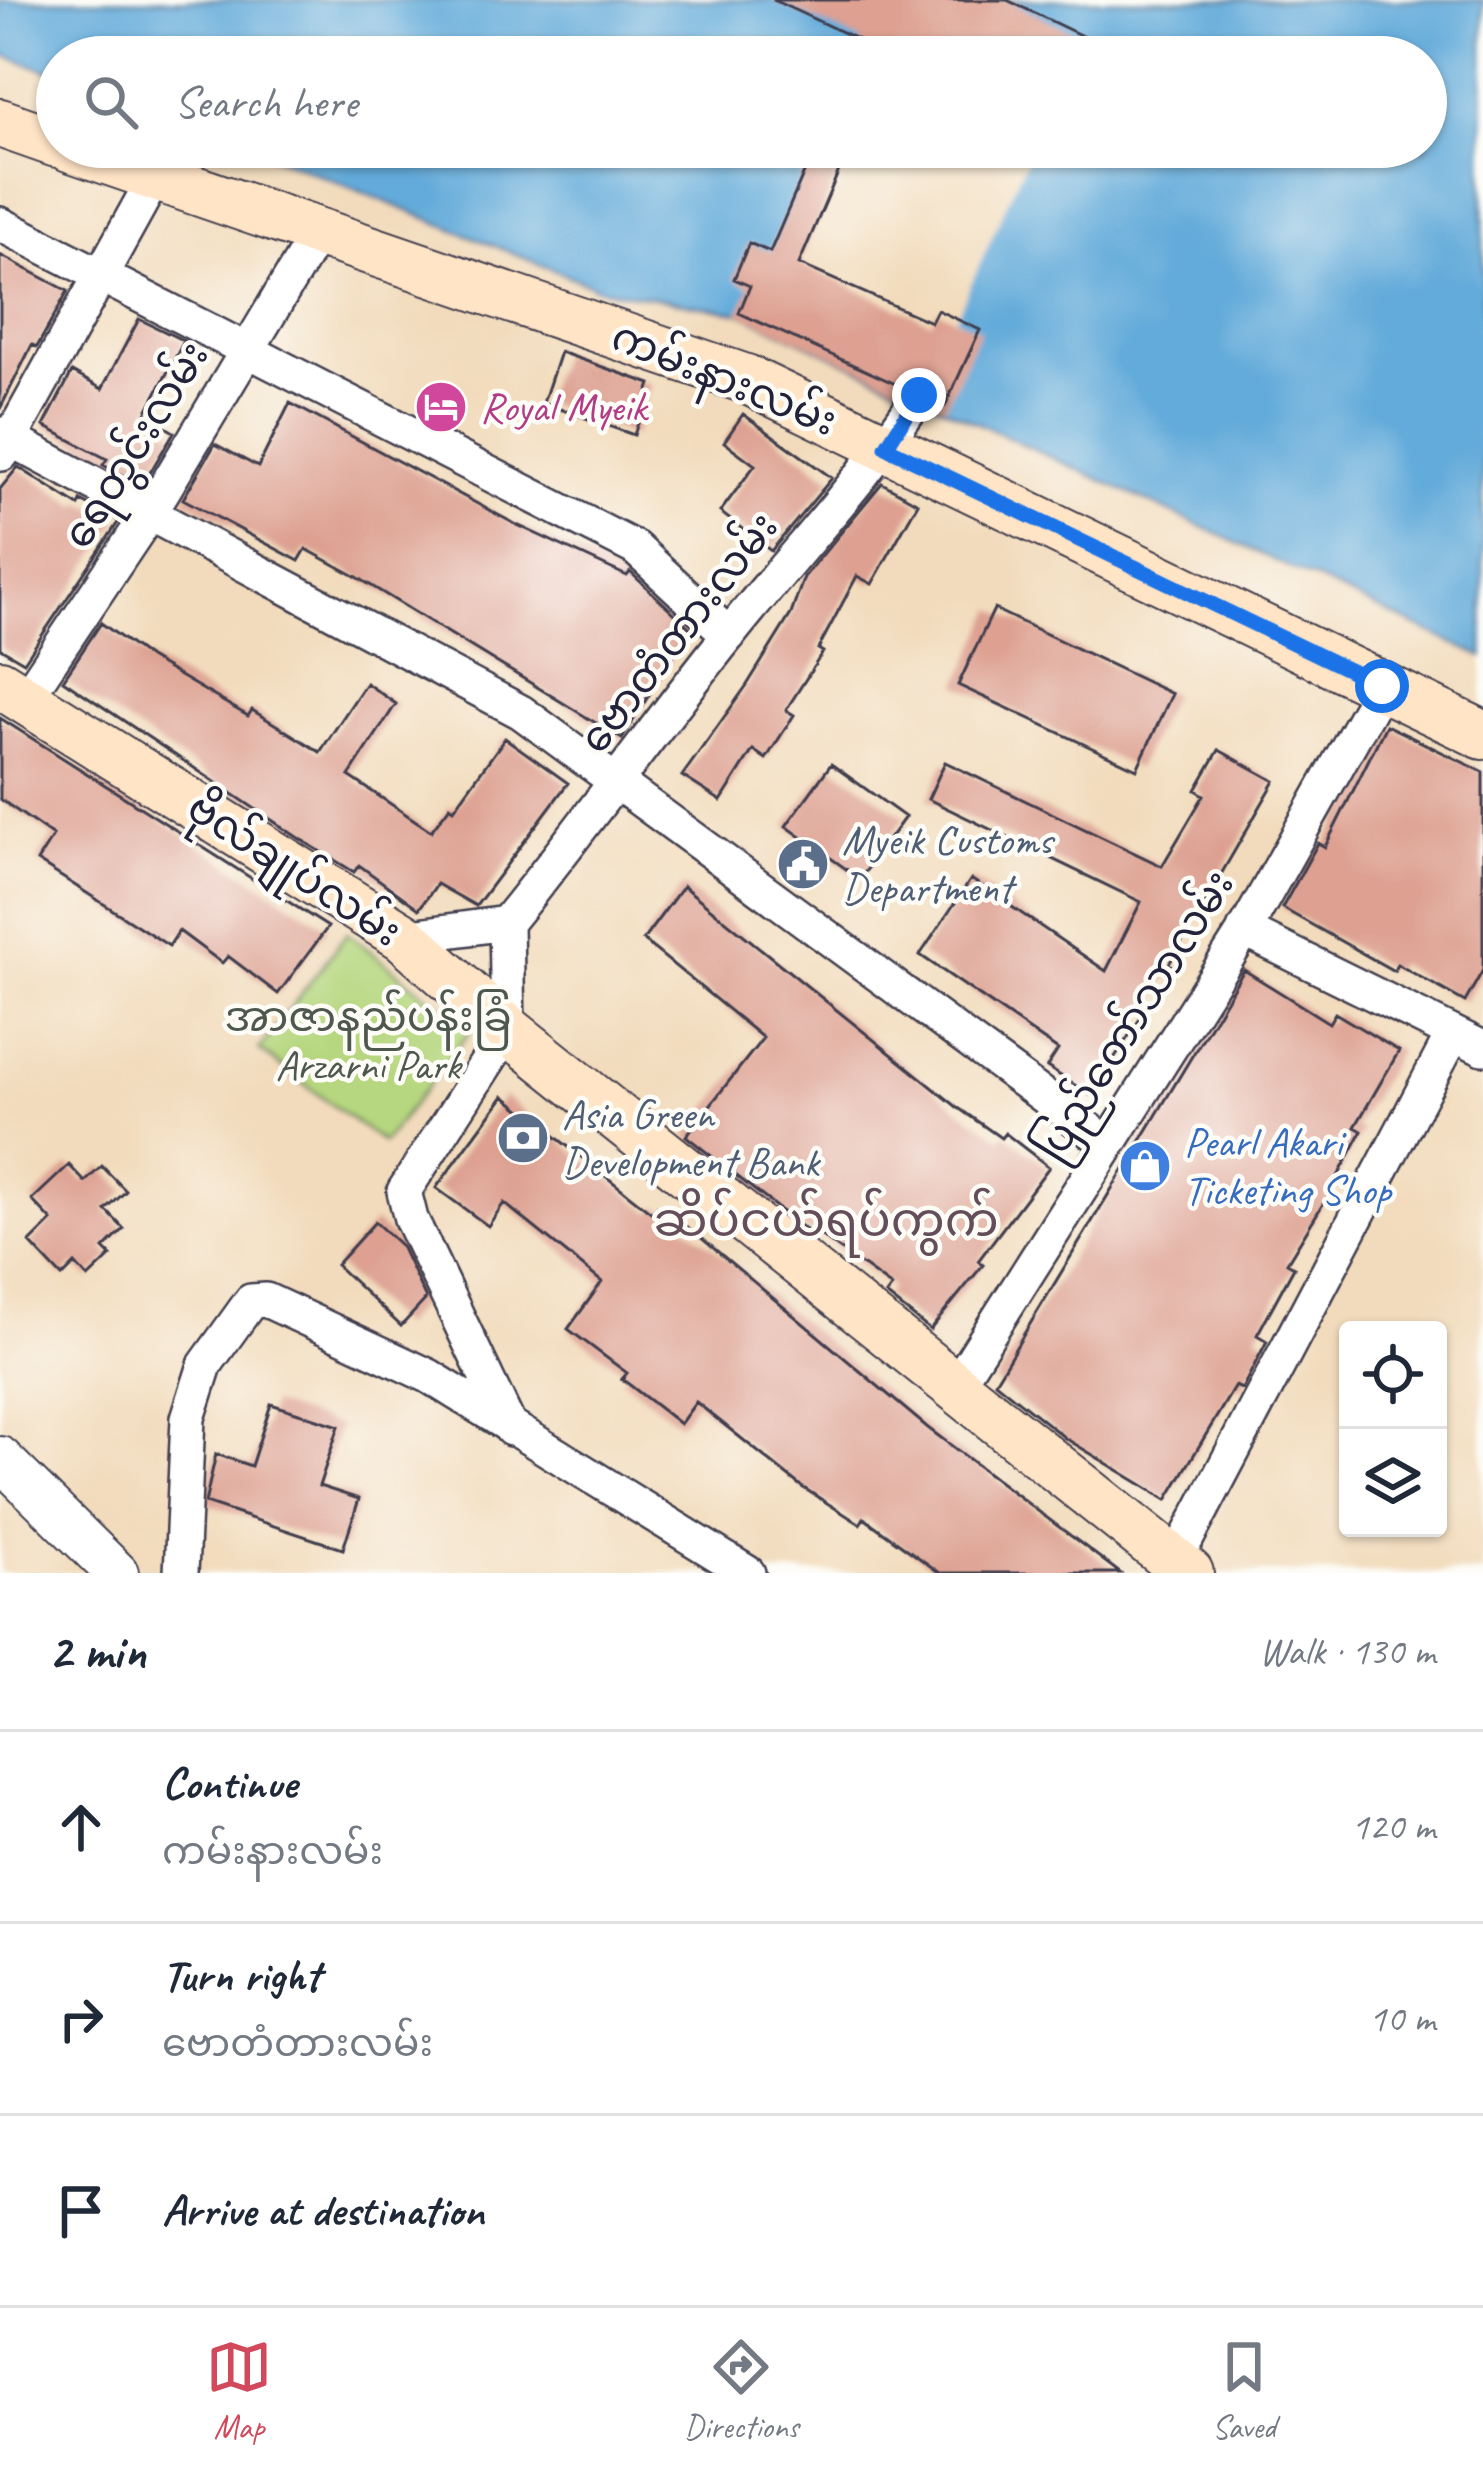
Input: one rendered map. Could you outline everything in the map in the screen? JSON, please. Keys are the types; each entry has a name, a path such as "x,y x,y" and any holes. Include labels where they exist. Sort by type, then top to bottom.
{"main road":[{"path":"0,123 36,136"},
{"name":"ကမ်းနားလမ်း","path":"129,168 746,379 1483,735"},
{"name":"ဗိုလ်ချုပ်လမ်း","path":"12,692 404,938 508,1030 1182,1567"}],"street":[{"path":"155,177 3,443 151,511 521,712 1109,1144"},
{"path":"0,224 635,548 729,634"},
{"name":"ရေတွင်းလမ်း","path":"12,692 151,511 317,233"},
{"name":"ဗောတံတားလမ်း","path":"506,923 620,782 729,634 886,447 919,395"},
{"name":"ပြည်တော်သာလမ်း","path":"955,1387 1244,930 1382,686"},
{"path":"404,938 506,923 508,1030 404,1191 411,1219 511,1429"},
{"path":"1182,1567 1468,1041 1244,930"},
{"path":"181,1573 188,1418 206,1365 251,1301 290,1308 409,1366 748,1573"},
{"path":"0,1458 117,1573"}],"green space":[{"name":"အာဇာနည်ပန်းခြံ Arzarni Park","path":"347,933 471,1030 383,1143 259,1050"}],"water":[{"path":"0,0 1483,0 1483,657 740,313 598,288 303,168 1447,168 1447,36 36,36 36,67 0,54"}],"pier":[{"path":"806,168 1023,168 956,318 980,330 945,406 739,313 750,287 734,279 749,243 770,251"}],"building":[{"path":"773,0 1007,0 1082,36 850,36"},
{"path":"806,168 840,168 799,264 931,322 937,310 980,330 945,406 938,403 938,387 930,377 911,376 900,386 739,313 750,286 734,279 749,243 770,252"},
{"path":"0,255 68,291 37,347 32,345 0,409"},
{"path":"139,319 184,341 145,415 174,432 142,486 103,465 107,459 44,426 72,372 102,389"},
{"path":"560,352 651,384 634,435 543,403"},
{"path":"290,403 515,524 627,576 630,572 690,628 622,739 306,549 299,561 183,499 215,444 258,467"},
{"path":"743,414 832,478 771,551 720,512 755,465 724,442"},
{"path":"18,467 79,506 81,501 119,521 24,662 0,648 0,489"},
{"path":"882,483 918,503 872,584 857,576 818,649 823,652 786,710 794,715 766,759 753,750 721,801 682,776 791,614 804,577"},
{"path":"994,609 1172,694 1137,769 958,685"},
{"path":"101,623 149,658 248,716 252,710 320,752 366,683 396,704 349,776 431,831 450,806 454,809 505,738 568,783 476,906 437,884 419,909 359,865 354,872 297,837 63,680"},
{"path":"0,718 328,927 278,994 228,956 222,963 179,931 169,946 37,861 53,836 0,799"},
{"path":"1386,725 1483,772 1483,970 1465,1002 1397,964 1394,971 1282,908 1318,843 1325,847"},
{"path":"1219,750 1275,781 1169,964 1174,967 1090,1095 1047,1067 1058,1050 920,955 971,879 1106,971 1141,902 928,799 945,762 1162,866 1204,795 1196,790"},
{"path":"831,764 905,817 860,879 786,826"},
{"path":"683,886 957,1107 1001,1138 1005,1133 1049,1167 978,1261 983,1265 930,1330 886,1295 892,1287 812,1229 809,1233 686,1136 763,1038 643,940"},
{"path":"1244,970 1329,1023 1335,1013 1399,1051 1355,1127 1362,1131 1287,1263 1294,1267 1257,1335 1267,1341 1242,1389 1235,1386 1167,1500 1065,1438 995,1382"},
{"path":"504,1096 652,1213 658,1206 699,1236 928,1428 1120,1573 940,1573 864,1518 860,1524 802,1487 696,1402 680,1424 622,1379 627,1373 568,1329 602,1282 504,1203 488,1226 436,1188"},
{"path":"69,1165 85,1182 102,1166 126,1191 106,1210 124,1229 104,1249 111,1256 88,1278 75,1264 62,1277 30,1243 52,1221 32,1200"},
{"path":"375,1222 401,1246 426,1299 401,1326 336,1265"},
{"path":"271,1404 339,1426 319,1486 359,1499 343,1549 205,1503 216,1454 251,1466"}],"place":[{"name":"Royal Myeik","path":"441,407"},
{"name":"Myeik Customs Department","path":"803,864"},
{"name":"Asia Green Development Bank","path":"523,1138"},
{"name":"Pearl Akari Ticketing Shop","path":"1145,1166"}],"district":[{"name":"ဆိပ်ငယ်ရပ်ကွက်","path":"826,1220"}],"route":[{"path":"919,395 886,447 1382,686"}]}
